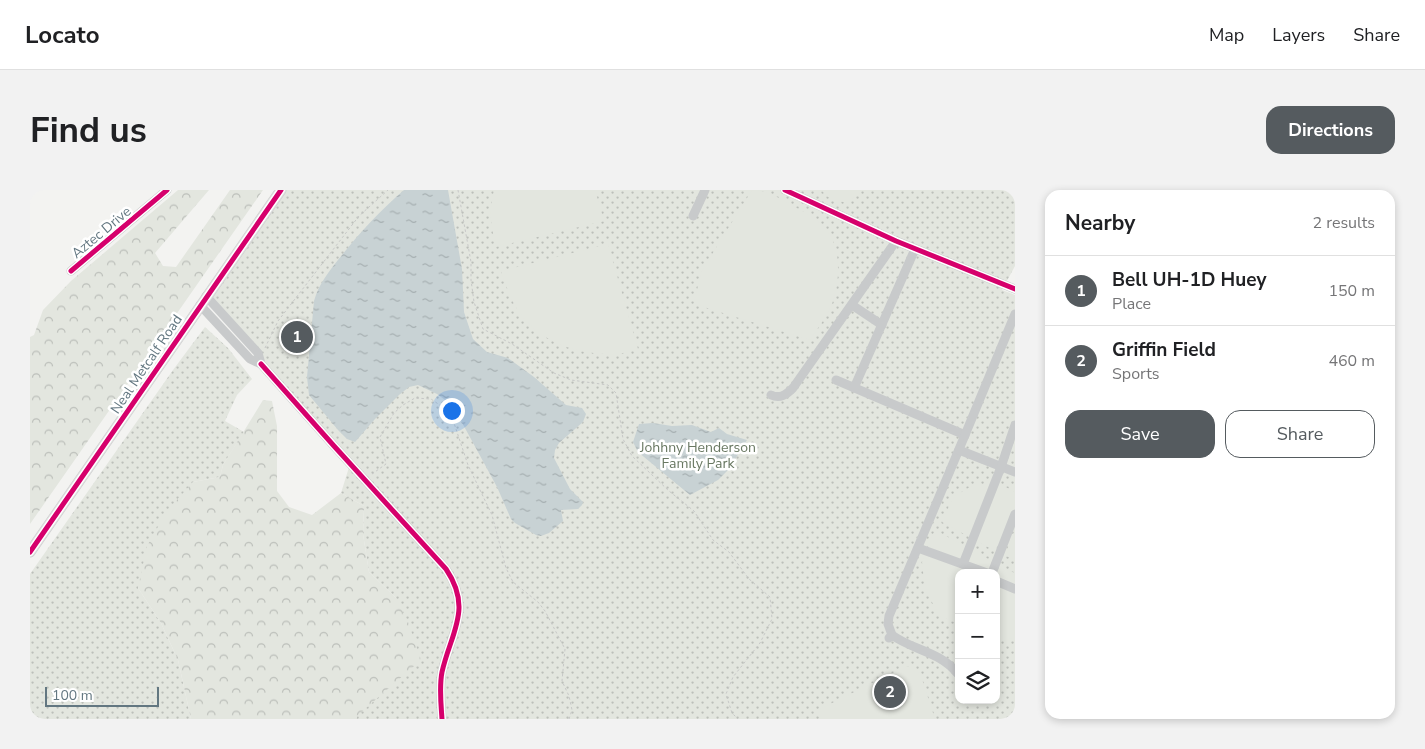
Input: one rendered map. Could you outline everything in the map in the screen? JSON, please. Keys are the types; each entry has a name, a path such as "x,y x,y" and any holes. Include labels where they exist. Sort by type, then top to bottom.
{"main road":[{"name":"Neal Metcalf Road","path":"30,552 281,190"}],"street":[{"name":"Aztec Drive","path":"71,271 167,190"},
{"path":"693,216 705,190"},
{"path":"785,190 896,241 1015,289"},
{"path":"771,395 782,397 793,388 896,241"},
{"path":"854,388 915,249"},
{"path":"206,296 258,353 262,364 446,569 458,593 460,612 457,629 441,682 442,719"},
{"path":"200,305 250,359 262,364"},
{"path":"852,305 882,325"},
{"path":"955,671 941,659 890,637 889,616 1015,314"},
{"path":"836,380 964,434"},
{"path":"963,564 1001,467 1015,425"},
{"path":"959,450 1015,472"},
{"path":"994,569 1015,514"},
{"path":"918,548 976,569"},
{"path":"1000,583 1015,589"}],"path":[{"path":"262,364 266,345 278,321 359,216 388,190"},
{"path":"458,190 471,262 474,302 483,329 512,344 554,373 571,380 608,385 616,393 623,439 632,456 669,491 694,511 714,540 729,552 750,580 770,597 772,620 760,642 733,677 726,694 732,713 738,719"},
{"path":"364,479 386,464 380,437 394,413 403,404 415,398 430,399 444,408 454,423 468,465 492,515 506,568 513,582 546,611 565,649 562,681 569,696 572,710 570,719"}],"green space":[{"path":"178,190 209,190 155,253 163,266 176,267 230,190 263,190 30,524 30,337 34,335 43,310 71,281"},
{"name":"Johhny Henderson Family Park","path":"286,190 1015,190 1015,266 1002,290 1015,295 1015,719 356,719 396,598 369,572 363,534 364,506 341,493 350,464 261,364 209,293"},
{"path":"494,190 595,190 604,221 495,247 490,213"},
{"path":"752,190 758,190 775,196 814,218 832,239 837,257 836,291 830,309 810,340 694,304 701,272"},
{"path":"821,190 861,190 860,193 846,203 828,197"},
{"path":"608,244 638,349 615,354 576,350 552,341 531,326 515,306 501,271"},
{"path":"205,327 228,348 252,379 237,395 225,421 244,432 223,465 220,477 193,482 138,588 161,623 178,660 191,719 30,719 30,574"},
{"path":"263,400 272,401 277,426 277,491 289,507 312,515 341,493 364,506 363,534 369,572 396,598 408,622 421,660 358,715 356,719 191,719 178,660 161,623 138,588 147,546 167,511 193,482 220,477 223,465"},
{"path":"975,484 1000,484 1015,492 1015,510 995,551 942,522 953,497"},
{"path":"935,530 992,561 989,569 955,569 955,622 940,616 925,590 922,562"},
{"path":"1015,533 1015,560 1004,555"},
{"path":"1000,567 1015,573 1015,637 1000,642 1000,569"},
{"path":"907,666 920,673 935,719 820,719 816,711"}],"water":[{"path":"404,190 448,190 462,269 464,312 473,339 487,352 508,358 534,377 566,405 582,408 586,414 583,422 559,443 555,450 554,458 570,489 583,502 578,509 561,510 563,521 549,533 541,536 536,535 511,519 497,487 453,406 437,394 418,385 409,387 375,419 355,442 347,439 338,430 309,395 307,377 314,301 319,288 329,271 356,238"},
{"path":"653,423 672,426 692,425 711,432 719,428 727,434 747,440 729,469 718,480 690,495 638,452 633,442 639,424"}],"cycle path":[{"path":"71,271 167,190"},
{"path":"30,552 281,190"},
{"path":"785,190 896,241 1015,289"},
{"path":"261,364 446,569 454,583 459,609 441,678 442,719"}],"place":[{"name":"Bell UH-1D Huey","path":"297,337"},
{"name":"Griffin Field","path":"890,692"}]}
